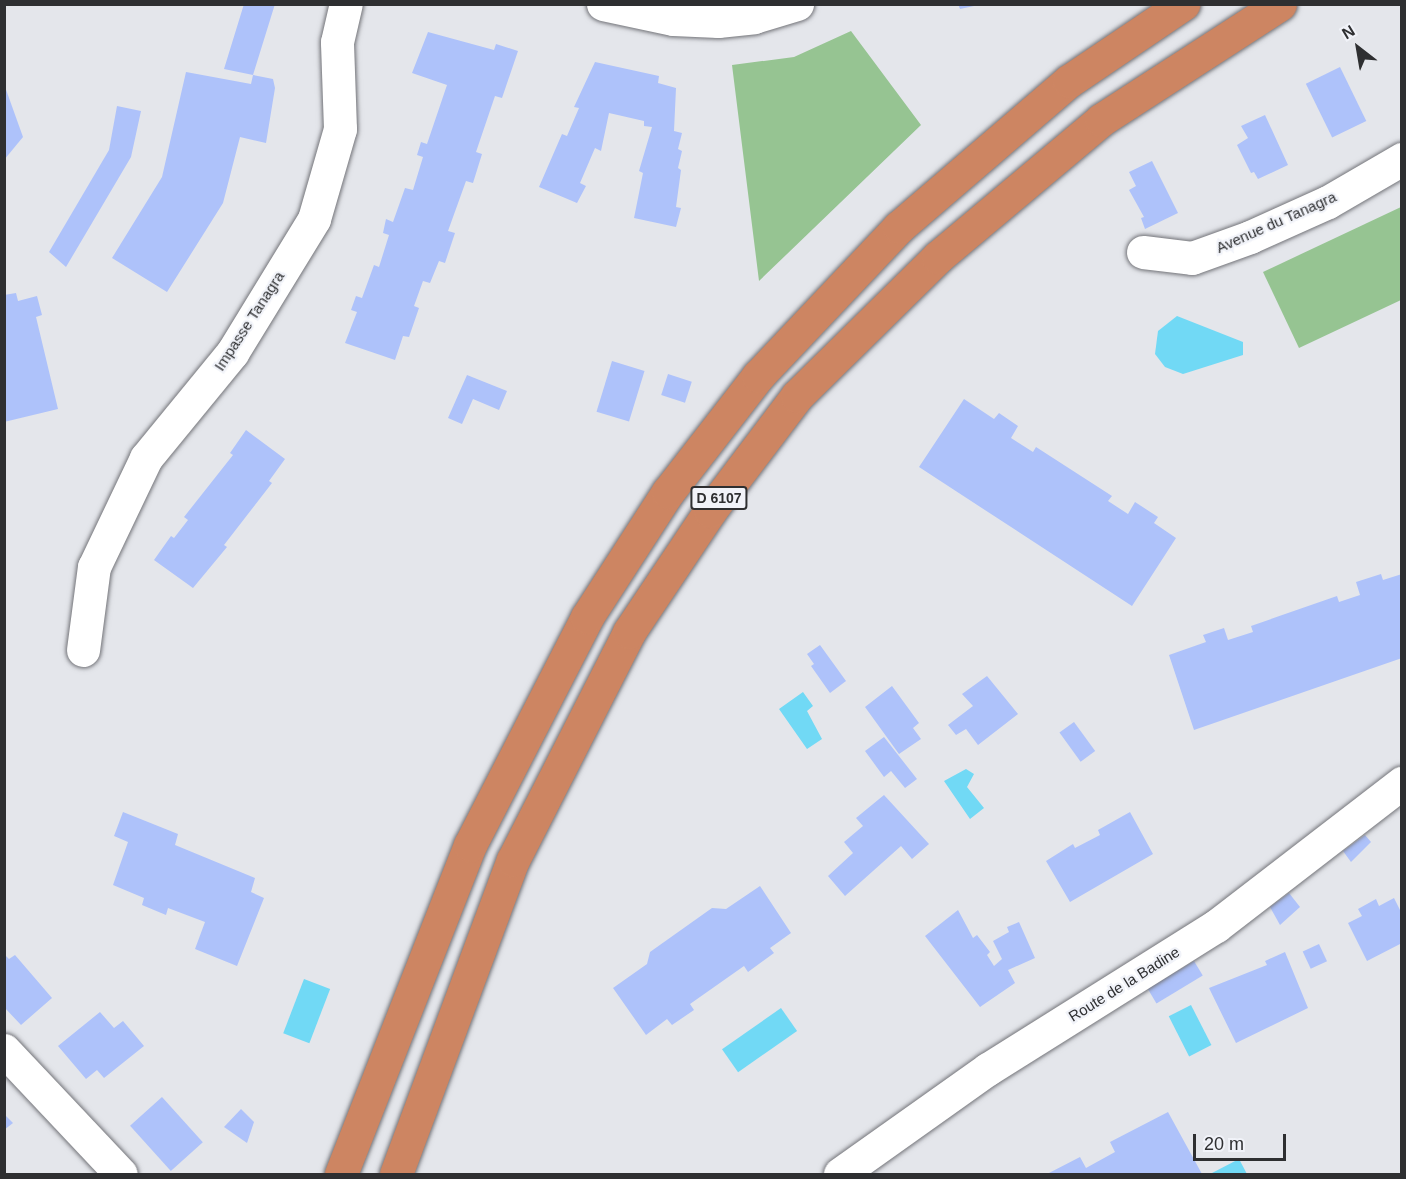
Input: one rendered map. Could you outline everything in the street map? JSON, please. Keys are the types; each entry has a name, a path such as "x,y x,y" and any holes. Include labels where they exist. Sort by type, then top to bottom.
{"highway":[{"name":"D 6107","path":"341,1174 470,844 587,617 668,492 758,376 898,227 1069,81 1183,4"},
{"name":"D 6107","path":"396,1174 513,860 629,632 710,511 797,396 938,257 1101,120 1280,4"}],"street":[{"name":"Impasse Tanagra","path":"83,650 94,567 146,458 232,353 314,219 340,129 337,42 346,4"},
{"path":"603,4 673,19 718,21 754,17 796,4"},
{"name":"Avenue du Tanagra","path":"1143,252 1192,258 1241,241 1328,202 1401,159"},
{"name":"Route de la Badine","path":"840,1174 988,1069 1216,926 1401,783"},
{"path":"4,1050 121,1174"}],"green space":[{"path":"851,31 921,125 759,281 732,65 794,57"},
{"path":"1401,207 1401,300 1299,348 1263,272"}],"water":[{"path":"1177,316 1243,342 1243,355 1183,374 1165,367 1155,354 1158,331"},
{"path":"803,692 813,706 807,711 822,739 807,749 779,709"},
{"path":"966,769 974,774 967,787 984,808 970,819 944,781"},
{"path":"304,979 330,989 309,1043 283,1033"},
{"path":"1191,1005 1211,1045 1189,1056 1169,1016"},
{"path":"781,1008 797,1031 738,1072 722,1049"},
{"path":"1239,1159 1247,1174 1212,1173"}],"building":[{"path":"244,4 275,4 253,75 224,69"},
{"path":"958,4 974,4 974,6 960,9"},
{"path":"428,32 494,50 496,44 518,51 502,98 495,96 476,152 482,154 473,183 466,181 448,231 455,233 445,263 439,261 430,283 423,281 414,306 419,308 409,337 403,336 395,360 345,343 357,312 351,310 356,296 362,298 374,265 379,267 389,235 383,233 386,219 393,222 405,188 413,190 423,157 417,155 421,142 427,144 447,85 412,73"},
{"path":"595,62 659,76 658,83 676,88 674,131 682,133 678,149 682,151 678,168 681,170 676,207 681,208 676,227 634,218 643,173 639,171 652,127 644,126 644,121 609,113 601,151 595,148 580,183 586,186 577,203 539,187 562,134 567,136 579,108 574,107"},
{"path":"1340,67 1366,121 1332,138 1306,84"},
{"path":"186,72 251,84 253,75 273,79 275,88 266,143 240,137 223,203 167,292 112,258 162,177"},
{"path":"4,84 23,137 4,160"},
{"path":"117,106 141,111 131,157 66,267 49,252 109,150"},
{"path":"1265,115 1288,165 1258,179 1254,172 1251,173 1237,145 1248,138 1241,126"},
{"path":"1152,161 1178,213 1145,229 1141,218 1144,217 1129,190 1136,186 1129,172"},
{"path":"16,293 18,301 37,296 42,315 36,317 58,409 4,422 4,295"},
{"path":"612,361 645,371 629,422 597,412"},
{"path":"668,374 692,382 685,403 661,395"},
{"path":"467,375 507,391 499,410 473,399 462,424 448,418"},
{"path":"964,399 994,419 999,413 1018,426 1011,438 1033,452 1036,447 1112,496 1108,501 1128,514 1135,502 1158,517 1154,523 1176,538 1132,606 919,467"},
{"path":"246,430 285,459 269,481 272,483 224,545 227,547 193,588 154,560 171,536 174,538 188,520 184,517 233,455 230,453"},
{"path":"1381,574 1383,580 1402,574 1402,658 1194,730 1169,655 1206,642 1203,635 1224,628 1228,640 1253,632 1251,626 1337,596 1339,602 1360,595 1356,582"},
{"path":"820,645 846,681 830,693 811,666 814,664 807,654"},
{"path":"987,676 1018,714 978,745 966,729 956,735 948,725 973,706 962,694"},
{"path":"892,686 919,723 913,728 921,739 899,754 865,707"},
{"path":"1074,722 1095,751 1081,762 1059,733"},
{"path":"884,737 917,779 905,788 891,771 884,777 865,751"},
{"path":"884,795 929,844 912,859 901,846 845,896 828,876 853,853 844,842 863,826 856,818"},
{"path":"123,812 178,834 175,845 255,878 251,892 264,898 237,966 195,949 205,922 168,908 166,915 142,905 144,898 113,885 128,842 114,836"},
{"path":"1130,812 1153,854 1070,902 1046,861 1073,844 1075,848 1100,835 1098,830"},
{"path":"1365,835 1371,842 1351,862 1343,851"},
{"path":"760,886 791,933 770,948 774,953 748,972 744,966 690,1004 694,1010 672,1025 667,1019 646,1035 613,988 647,964 650,952 712,908 726,909"},
{"path":"1289,893 1300,907 1280,925 1270,907"},
{"path":"1394,898 1402,914 1402,943 1367,961 1348,923 1362,916 1358,909 1376,899 1379,906"},
{"path":"958,910 973,938 977,935 990,952 987,955 994,966 1002,959 993,941 1009,932 1007,927 1019,922 1035,958 1008,970 1015,983 980,1007 925,936"},
{"path":"1319,944 1327,961 1311,969 1303,952"},
{"path":"1285,952 1308,1008 1236,1043 1209,988 1267,965 1265,961"},
{"path":"4,954 9,959 15,955 52,998 21,1025 4,1007"},
{"path":"1194,961 1203,976 1156,1003 1148,989"},
{"path":"100,1012 114,1028 123,1021 144,1046 104,1078 97,1070 86,1079 58,1046"},
{"path":"162,1097 203,1142 171,1171 130,1126"},
{"path":"241,1109 254,1122 247,1143 224,1127"},
{"path":"1168,1112 1202,1174 1047,1174 1080,1157 1086,1168 1115,1152 1110,1142"},
{"path":"4,1114 13,1123 4,1130"}]}
